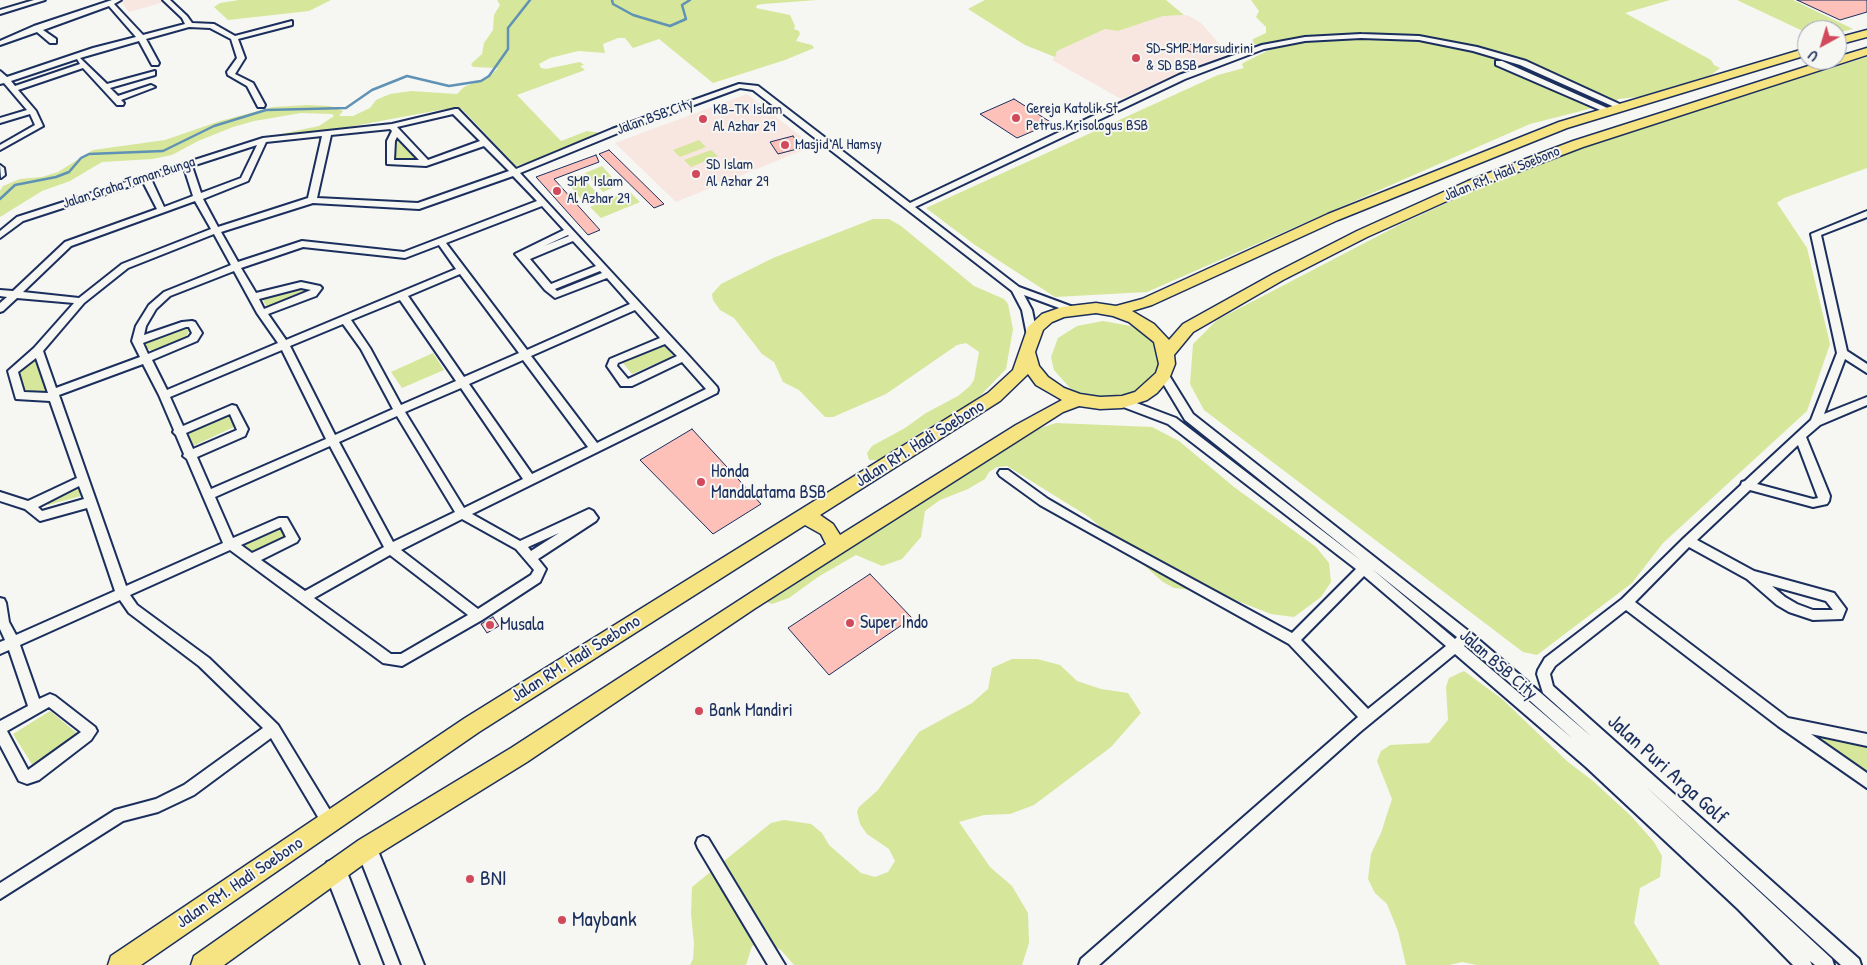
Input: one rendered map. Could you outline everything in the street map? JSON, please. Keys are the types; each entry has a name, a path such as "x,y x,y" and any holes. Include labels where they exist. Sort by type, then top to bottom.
{"main road":[{"path":"1847,39 1867,33"},
{"name":"Jalan RM. Hadi Soebono","path":"120,965 472,725 994,397 1020,373 1036,328 1047,318 1070,309 1096,308 1116,311 1134,318 1149,328 1160,340 1166,354 1188,328 1362,234 1473,184 1578,144 1867,51"},
{"name":"Jalan RM. Hadi Soebono","path":"1116,311 1147,302 1333,216 1564,125 1797,54"},
{"path":"1708,81 1710,87 1717,90 1736,86 1756,86"},
{"path":"1029,344 1031,367 1042,381 1058,392 1078,400 1100,403 1122,402 1151,389 1163,375 1166,354"},
{"path":"202,965 367,848 518,755 747,603 1039,418 1056,408 1078,400"},
{"path":"802,517 816,521 827,529 837,547"}],"street":[{"path":"0,12 18,3 42,0"},
{"path":"0,43 104,2 118,0"},
{"path":"168,2 183,0"},
{"path":"104,2 142,39 155,63"},
{"path":"168,2 185,17 189,25"},
{"path":"234,38 289,23"},
{"path":"3,81 77,56 189,25 211,26 234,38 241,58 232,75 250,86 261,105"},
{"path":"37,28 53,41"},
{"path":"910,206 1182,77 1262,47 1305,38 1361,36 1419,38 1474,49 1523,64 1616,109"},
{"path":"1432,46 1490,59 1616,109"},
{"path":"1474,49 1490,59"},
{"path":"77,56 118,101 151,87"},
{"path":"13,88 84,65"},
{"path":"0,73 3,81 13,88 32,111 38,128 0,148"},
{"path":"105,88 152,73"},
{"name":"Jalan BSB City","path":"515,172 624,128 739,86 755,88 1016,289 1070,309"},
{"path":"0,121 32,111"},
{"name":"Jalan Graha Taman Bunga","path":"0,235 20,219 263,140 394,129 455,111 543,202 713,390 391,549 304,598"},
{"path":"394,129 426,163"},
{"path":"394,129 390,162 426,163 486,142"},
{"path":"312,200 327,134"},
{"name":"Jalan Graha Taman Bunga","path":"0,309 68,244 244,180 263,140"},
{"path":"187,164 198,198 262,313 285,346 332,440 391,549 478,616"},
{"path":"0,168 1,175"},
{"path":"137,342 185,324 192,324 196,329 193,339 54,395 23,397 19,395 13,371 38,350 81,301 124,266 217,230 312,200 414,207 515,172"},
{"path":"146,178 162,211"},
{"path":"346,320 365,348 399,411 462,514 520,546 540,569 538,576 478,616 410,657 394,660 388,659 229,543 178,432 164,395 137,342 141,326 158,300 182,287 302,244 402,255 543,202"},
{"path":"1816,422 1842,353 1816,234 1867,214"},
{"path":"572,234 521,251 524,258 554,295 558,295 606,271"},
{"path":"440,242 595,448"},
{"path":"164,395 285,346 460,271"},
{"path":"254,297 302,285 317,288 313,294 262,313"},
{"name":"Jalan BSB City","path":"1016,289 1027,310 1029,344"},
{"path":"0,293 81,301"},
{"path":"402,295 530,480"},
{"path":"207,496 636,305"},
{"path":"667,338 614,361 612,366 625,383 628,384 684,357"},
{"path":"38,350 122,593 133,609 204,662 273,729 329,822"},
{"path":"1842,353 1867,369"},
{"name":"Jalan BSB City","path":"1163,375 1189,418 1601,754 1826,965"},
{"name":"Jalan Puri Arga Golf","path":"1853,965 1548,689 1543,674 1550,662 1626,603 1746,485 1800,435 1816,422 1867,401"},
{"name":"Jalan BSB City","path":"1122,402 1172,421 1368,565"},
{"path":"178,432 232,409 243,429 241,433 189,456"},
{"path":"1746,485 1813,503 1823,501 1824,496 1800,435"},
{"path":"1004,472 1044,502 1293,640 1368,718"},
{"path":"29,506 84,479"},
{"path":"0,496 29,506 36,514 45,516 91,502"},
{"path":"520,546 589,514 592,518 531,557"},
{"path":"0,648 229,543 283,521 294,538 250,560"},
{"path":"1688,541 1751,575 1781,601 1793,608 1813,615 1838,615 1840,609 1830,597 1751,575"},
{"path":"1293,640 1368,565"},
{"path":"0,603 2,622 13,642 35,707"},
{"path":"1626,603 1783,722 1867,781"},
{"path":"1086,965 1189,872 1368,718 1461,641"},
{"name":"Jalan BSB City","path":"1461,641 1743,904 1804,965"},
{"path":"0,728 46,701 53,701 89,728 89,734 34,775 27,777 24,776 0,732"},
{"path":"1783,722 1867,740"},
{"path":"0,892 120,815 158,805 189,790 273,729"},
{"path":"703,843 777,965"},
{"path":"367,848 413,965"},
{"path":"335,870 372,965"}],"shaded area":[{"path":"120,0 162,0 164,2 129,12"},
{"name":"SD-SMP Marsudirini & SD BSB","path":"1187,15 1201,23 1228,54 1121,99 1052,60 1057,51 1105,29 1118,31 1163,16"},
{"name":"SD Islam Al Azhar 29","path":"747,94 813,146 676,202 615,143"}],"green space":[{"path":"239,0 331,0 309,11 228,20 214,7 220,3"},
{"path":"497,0 817,0 763,4 757,5 756,8 790,15 795,26 794,29 799,31 800,34 796,41 812,45 814,48 785,60 713,83 659,39 633,48 625,38 618,38 603,44 605,53 578,51 550,58 539,64 541,68 546,69 580,62 584,65 580,66 585,70 517,95 561,141 587,131 601,133 564,150 516,166 462,109 445,109 316,133 271,136 319,126 334,116 332,114 301,113 254,121 233,127 198,141 172,155 152,159 102,162 70,181 42,191 0,217 0,191 3,186 20,179 42,177 58,172 93,150 165,140 220,121 273,107 330,106 343,111 339,116 353,116 370,108 376,100 390,94 411,91 457,94 464,87 490,76 498,68 473,67 471,64 482,54 484,43 493,30 494,15 500,5"},
{"path":"985,0 1166,0 1184,15 1163,16 1118,31 1105,29 1057,51 1055,57 1025,45 968,9"},
{"path":"1251,0 1670,0 1625,13 1711,60 1714,65 1720,68 1711,75 1638,97 1618,99 1616,102 1530,124 1147,292 1055,297 975,245 926,208 1218,75 1244,68 1243,63 1271,49 1269,45 1252,44 1253,39 1266,33 1266,27 1256,17 1259,11"},
{"path":"1737,0 1793,0 1834,20 1797,20 1797,28"},
{"path":"1867,57 1867,168 1784,198 1777,203 1807,248 1830,344 1807,411 1663,543 1632,583 1537,655 1523,652 1204,410 1190,384 1193,344 1217,320 1401,224 1484,186 1602,139 1825,70 1847,70 1847,63"},
{"path":"397,139 416,160 393,160"},
{"path":"699,140 706,147 680,157 673,150"},
{"path":"711,150 718,156 691,167 684,160"},
{"path":"602,166 619,185 603,192 585,173"},
{"path":"580,175 598,194 582,200 566,181"},
{"path":"629,191 640,202 601,218 590,207"},
{"path":"873,219 889,219 901,226 974,286 1004,299 1008,304 1013,329 1006,369 979,397 879,460 869,460 867,453 872,446 958,396 970,386 974,380 979,352 966,343 957,345 886,394 833,417 825,417 799,390 783,382 774,362 762,354 734,318 720,310 713,300 712,294 721,284 773,258"},
{"path":"302,287 310,289 310,292 267,308 262,298"},
{"path":"1103,321 1131,326 1154,339 1169,364 1135,400 1086,397 1070,388 1054,370 1051,357 1058,338 1077,326"},
{"path":"184,327 189,331 186,337 153,352 146,347 146,341"},
{"path":"664,345 673,356 632,374 623,363"},
{"path":"433,353 444,370 402,388 391,372"},
{"path":"35,358 46,391 25,392 19,370"},
{"path":"229,414 236,426 193,446 186,434"},
{"path":"1056,423 1152,427 1179,441 1234,487 1316,547 1329,563 1331,582 1321,597 1294,617 1271,614 1217,593 1174,588 1163,582 1089,517 1007,466 997,467 989,472 985,479 968,489 940,500 925,511 921,537 902,559 882,566 856,555 818,577 789,598 772,604 767,602 768,598 1003,447 1035,430"},
{"path":"77,486 81,496 48,505 46,501"},
{"path":"280,522 286,537 249,553 241,549 239,540"},
{"path":"1012,659 1037,659 1060,665 1077,681 1101,689 1128,693 1141,713 1111,747 1034,805 1010,814 984,815 959,822 990,867 1012,886 1028,913 1029,943 1022,965 794,965 781,950 767,943 752,946 746,965 690,965 693,959 694,944 691,914 692,887 771,823 784,820 811,824 822,833 829,845 861,873 875,877 888,872 895,861 889,849 867,834 860,824 857,812 859,807 878,790 919,732 972,703 988,689 992,668"},
{"path":"1464,671 1502,699 1568,762 1593,781 1631,816 1654,842 1662,856 1660,877 1640,888 1634,923 1660,965 1477,965 1462,962 1449,965 1406,965 1398,931 1387,904 1375,893 1368,879 1371,854 1381,833 1392,799 1377,761 1381,751 1390,745 1429,743 1448,720 1446,687 1449,678"},
{"path":"50,711 79,735 33,766 13,734"},
{"path":"1810,733 1867,746 1867,777 1828,750"}],"building":[{"path":"1797,0 1867,0 1867,12 1840,20"},
{"path":"1194,43 1205,49 1193,53 1183,48"},
{"name":"Gereja Katolik St Petrus Krisologus BSB","path":"1014,99 1052,123 1017,138 980,114"},
{"name":"Masjid Al Hamsy","path":"793,136 801,148 778,154 770,142"},
{"path":"609,150 664,204 654,208 599,154"},
{"path":"596,155 599,162 554,179 600,230 588,235 536,177"},
{"name":"Honda Mandalatama BSB","path":"692,429 761,504 713,534 640,460"},
{"name":"Super Indo","path":"870,574 912,618 829,675 788,628"},
{"name":"Musala","path":"493,617 499,626 487,633 481,624"}],"waterway":[{"path":"0,199 15,185 56,177 69,172 81,158 89,154 163,151 214,126 266,110 346,108 372,90 407,76 449,86 481,81 489,76 508,49 508,28 530,0"},
{"path":"612,0 613,4 633,15 670,26 686,19 682,5 690,0"}],"place":[{"name":"SD-SMP Marsudirini & SD BSB","path":"1136,58"},
{"name":"Gereja Katolik St Petrus Krisologus BSB","path":"1016,118"},
{"name":"KB-TK Islam Al Azhar 29","path":"703,119"},
{"name":"Masjid Al Hamsy","path":"785,145"},
{"name":"SD Islam Al Azhar 29","path":"696,174"},
{"name":"SMP Islam Al Azhar 29","path":"557,191"},
{"name":"Honda Mandalatama BSB","path":"701,482"},
{"name":"Super Indo","path":"850,623"},
{"name":"Musala","path":"490,625"},
{"name":"Bank Mandiri","path":"699,711"},
{"name":"BNI","path":"470,879"},
{"name":"Maybank","path":"562,920"}]}
